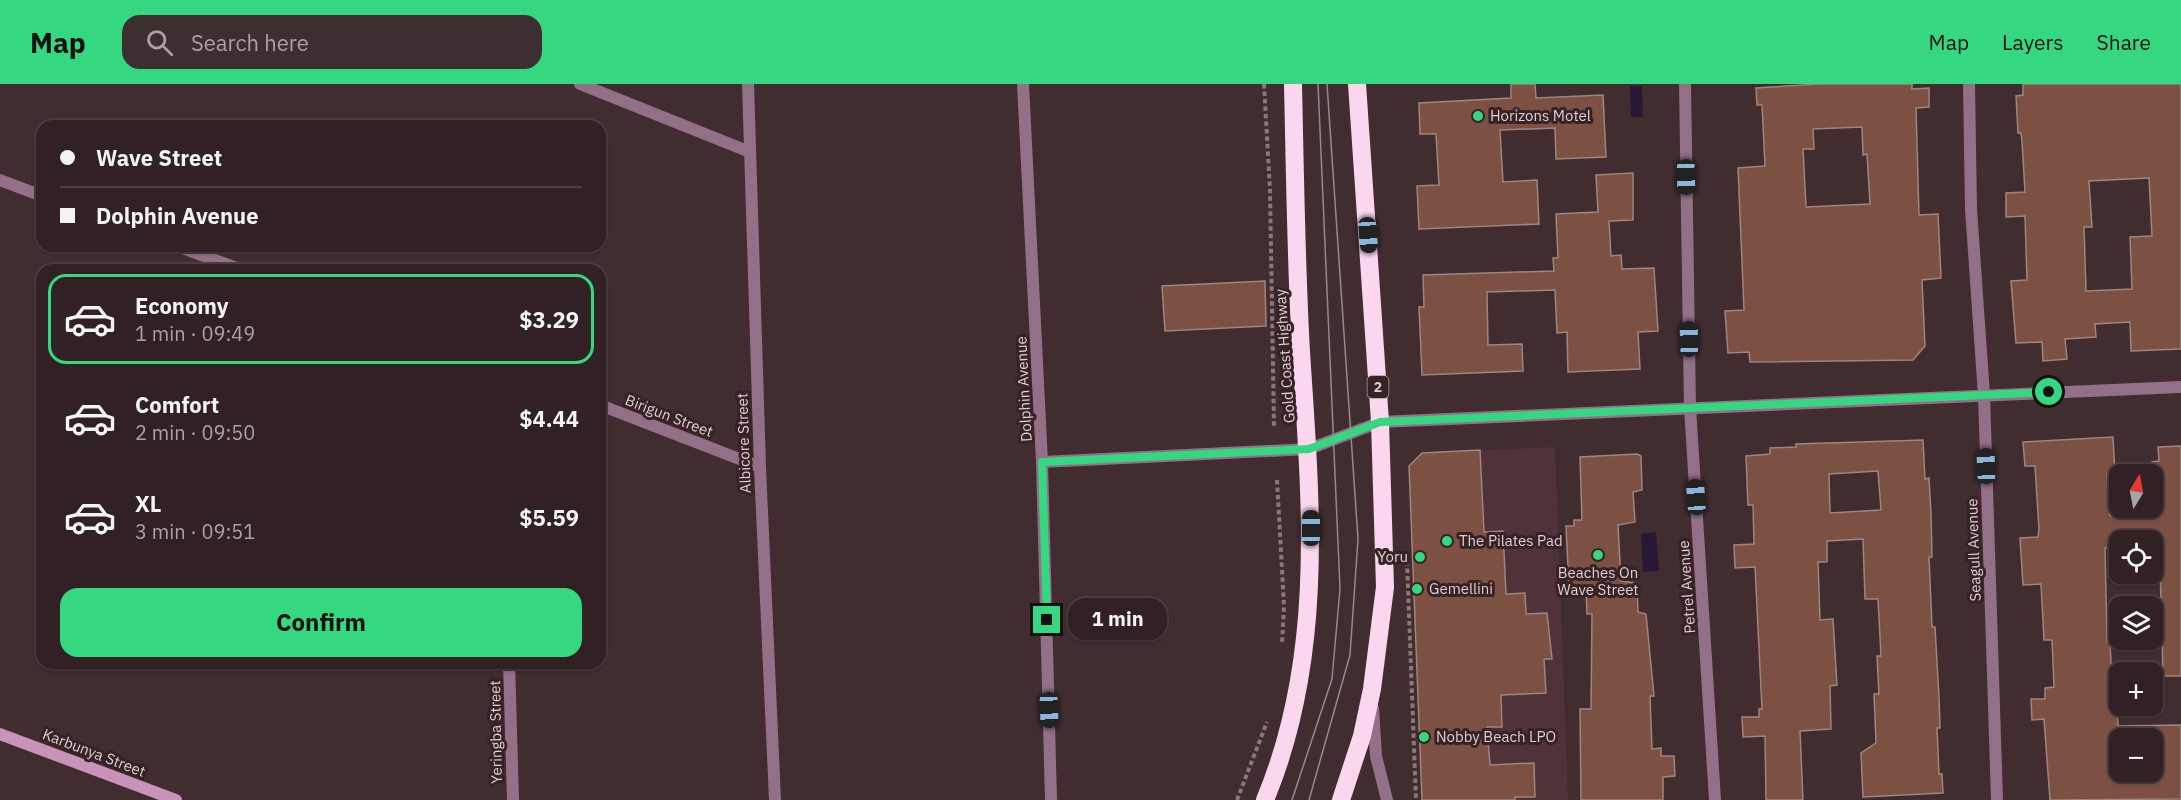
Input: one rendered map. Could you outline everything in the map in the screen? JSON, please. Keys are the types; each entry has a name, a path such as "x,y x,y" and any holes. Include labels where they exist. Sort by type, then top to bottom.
{"highway":[{"name":"Gold Coast Highway","path":"1265,800 1285,748 1307,631 1312,548 1309,449 1301,341 1293,84"},
{"name":"2","path":"1341,800 1362,736 1372,689 1385,587 1380,422 1357,84"}],"street":[{"path":"580,84 750,152"},
{"name":"Albicore Street","path":"748,84 760,467 775,800"},
{"name":"Dolphin Avenue","path":"1023,84 1042,462 1051,800"},
{"name":"Petrel Avenue","path":"1685,84 1690,408 1715,800"},
{"name":"Seagull Avenue","path":"1970,84 1971,209 1984,395 1997,800"},
{"path":"0,180 36,194"},
{"path":"193,252 226,264"},
{"path":"1042,462 1309,449 1380,422 2181,387"},
{"name":"Birigun Street","path":"606,407 760,467"},
{"name":"Yeringba Street","path":"509,669 513,800"},
{"path":"1372,689 1376,756 1387,800"},
{"name":"Karbunya Street","path":"0,734 176,800"}],"path":[{"name":"Gold Coast Highway","path":"1264,84 1271,235 1274,426"},
{"path":"1277,480 1284,606 1281,648"},
{"path":"1278,488 1284,488"},
{"path":"1406,555 1416,800"},
{"path":"1237,800 1269,715"}],"shaded area":[{"path":"1630,86 1642,86 1643,117 1631,117"},
{"path":"1555,447 1568,800 1422,800 1409,466 1422,453"},
{"path":"1656,532 1659,571 1643,572 1641,534"},
{"path":"2174,595 2174,599 2163,600 2161,596"}],"building":[{"path":"1511,84 1535,84 1536,98 1603,95 1606,157 1556,159 1555,128 1500,130 1503,182 1537,180 1539,224 1419,229 1417,186 1439,185 1436,134 1420,134 1419,103 1511,98"},
{"path":"1819,84 1912,84 1912,89 1929,88 1929,107 1916,108 1919,215 1938,214 1941,278 1922,280 1925,346 1913,360 1750,362 1749,352 1728,353 1725,311 1744,310 1738,168 1765,166 1762,105 1757,105 1756,88","holes":["1862,127 1863,155 1867,154 1870,204 1806,207 1803,149 1814,149 1813,129"]},
{"path":"2023,84 2181,84 2181,349 2131,351 2130,322 2095,324 2096,337 2065,339 2067,359 2043,361 2042,342 2016,343 2011,281 2027,280 2025,216 2006,217 2006,193 2025,192 2016,96 2023,95","holes":["2149,178 2152,236 2130,237 2132,289 2086,291 2084,227 2092,227 2089,181"]},
{"path":"1633,173 1633,220 1609,221 1611,256 1621,255 1622,269 1654,268 1658,331 1638,332 1640,369 1568,372 1567,332 1557,333 1555,290 1487,292 1488,345 1522,344 1523,371 1422,375 1419,307 1424,307 1423,275 1554,271 1553,258 1558,258 1556,214 1598,212 1596,175"},
{"path":"1265,281 1266,326 1165,331 1162,286"},
{"path":"2113,437 2114,464 2109,464 2109,474 2107,474 2109,518 2163,518 2163,464 2152,464 2152,462 2159,461 2158,447 2181,446 2181,676 2163,676 2163,596 2161,596 2161,584 2163,584 2163,530 2109,530 2109,548 2105,548 2107,642 2109,642 2111,662 2109,662 2109,716 2118,716 2118,726 2181,725 2181,799 2050,800 2044,719 2032,720 2031,699 2045,699 2045,688 2054,687 2052,640 2044,640 2041,584 2023,585 2020,538 2038,537 2039,529 2035,466 2025,466 2023,442"},
{"path":"1923,440 1925,479 1929,478 1932,627 1935,627 1940,728 1937,728 1939,774 1942,774 1943,793 1863,797 1861,753 1876,743 1874,694 1879,694 1877,656 1881,656 1878,599 1865,599 1863,539 1827,541 1827,562 1818,562 1820,620 1833,619 1837,685 1830,686 1831,729 1800,731 1803,800 1766,800 1765,736 1743,737 1742,717 1759,717 1759,709 1762,709 1755,567 1735,568 1734,545 1754,544 1753,505 1748,505 1746,456 1770,454 1770,448 1796,447 1796,444","holes":["1878,471 1881,510 1830,513 1829,474"]},
{"path":"1480,450 1484,532 1503,531 1506,594 1525,593 1526,614 1547,613 1552,659 1544,659 1546,693 1501,695 1502,727 1487,727 1490,765 1534,763 1535,797 1515,797 1515,800 1422,800 1409,466 1422,453"},
{"path":"1637,454 1641,456 1642,490 1633,492 1635,522 1618,525 1621,581 1637,583 1638,612 1646,614 1654,696 1650,696 1652,749 1661,748 1661,756 1674,756 1675,776 1663,777 1663,800 1581,800 1580,709 1591,709 1592,614 1587,614 1586,587 1569,587 1566,526 1574,526 1574,520 1582,520 1580,457"}],"tram line":[{"path":"1292,800 1332,679 1340,589 1318,84"},
{"path":"1309,800 1350,655 1358,539 1327,84"}],"place":[{"name":"Horizons Motel","path":"1478,116"},
{"name":"The Pilates Pad","path":"1447,541"},
{"name":"Beaches On Wave Street","path":"1598,555"},
{"name":"Yoru","path":"1420,557"},
{"name":"Gemellini","path":"1417,589"},
{"name":"Nobby Beach LPO","path":"1424,737"}],"route":[{"path":"1047,620 1042,462 1309,449 1380,422 2049,392"}]}
